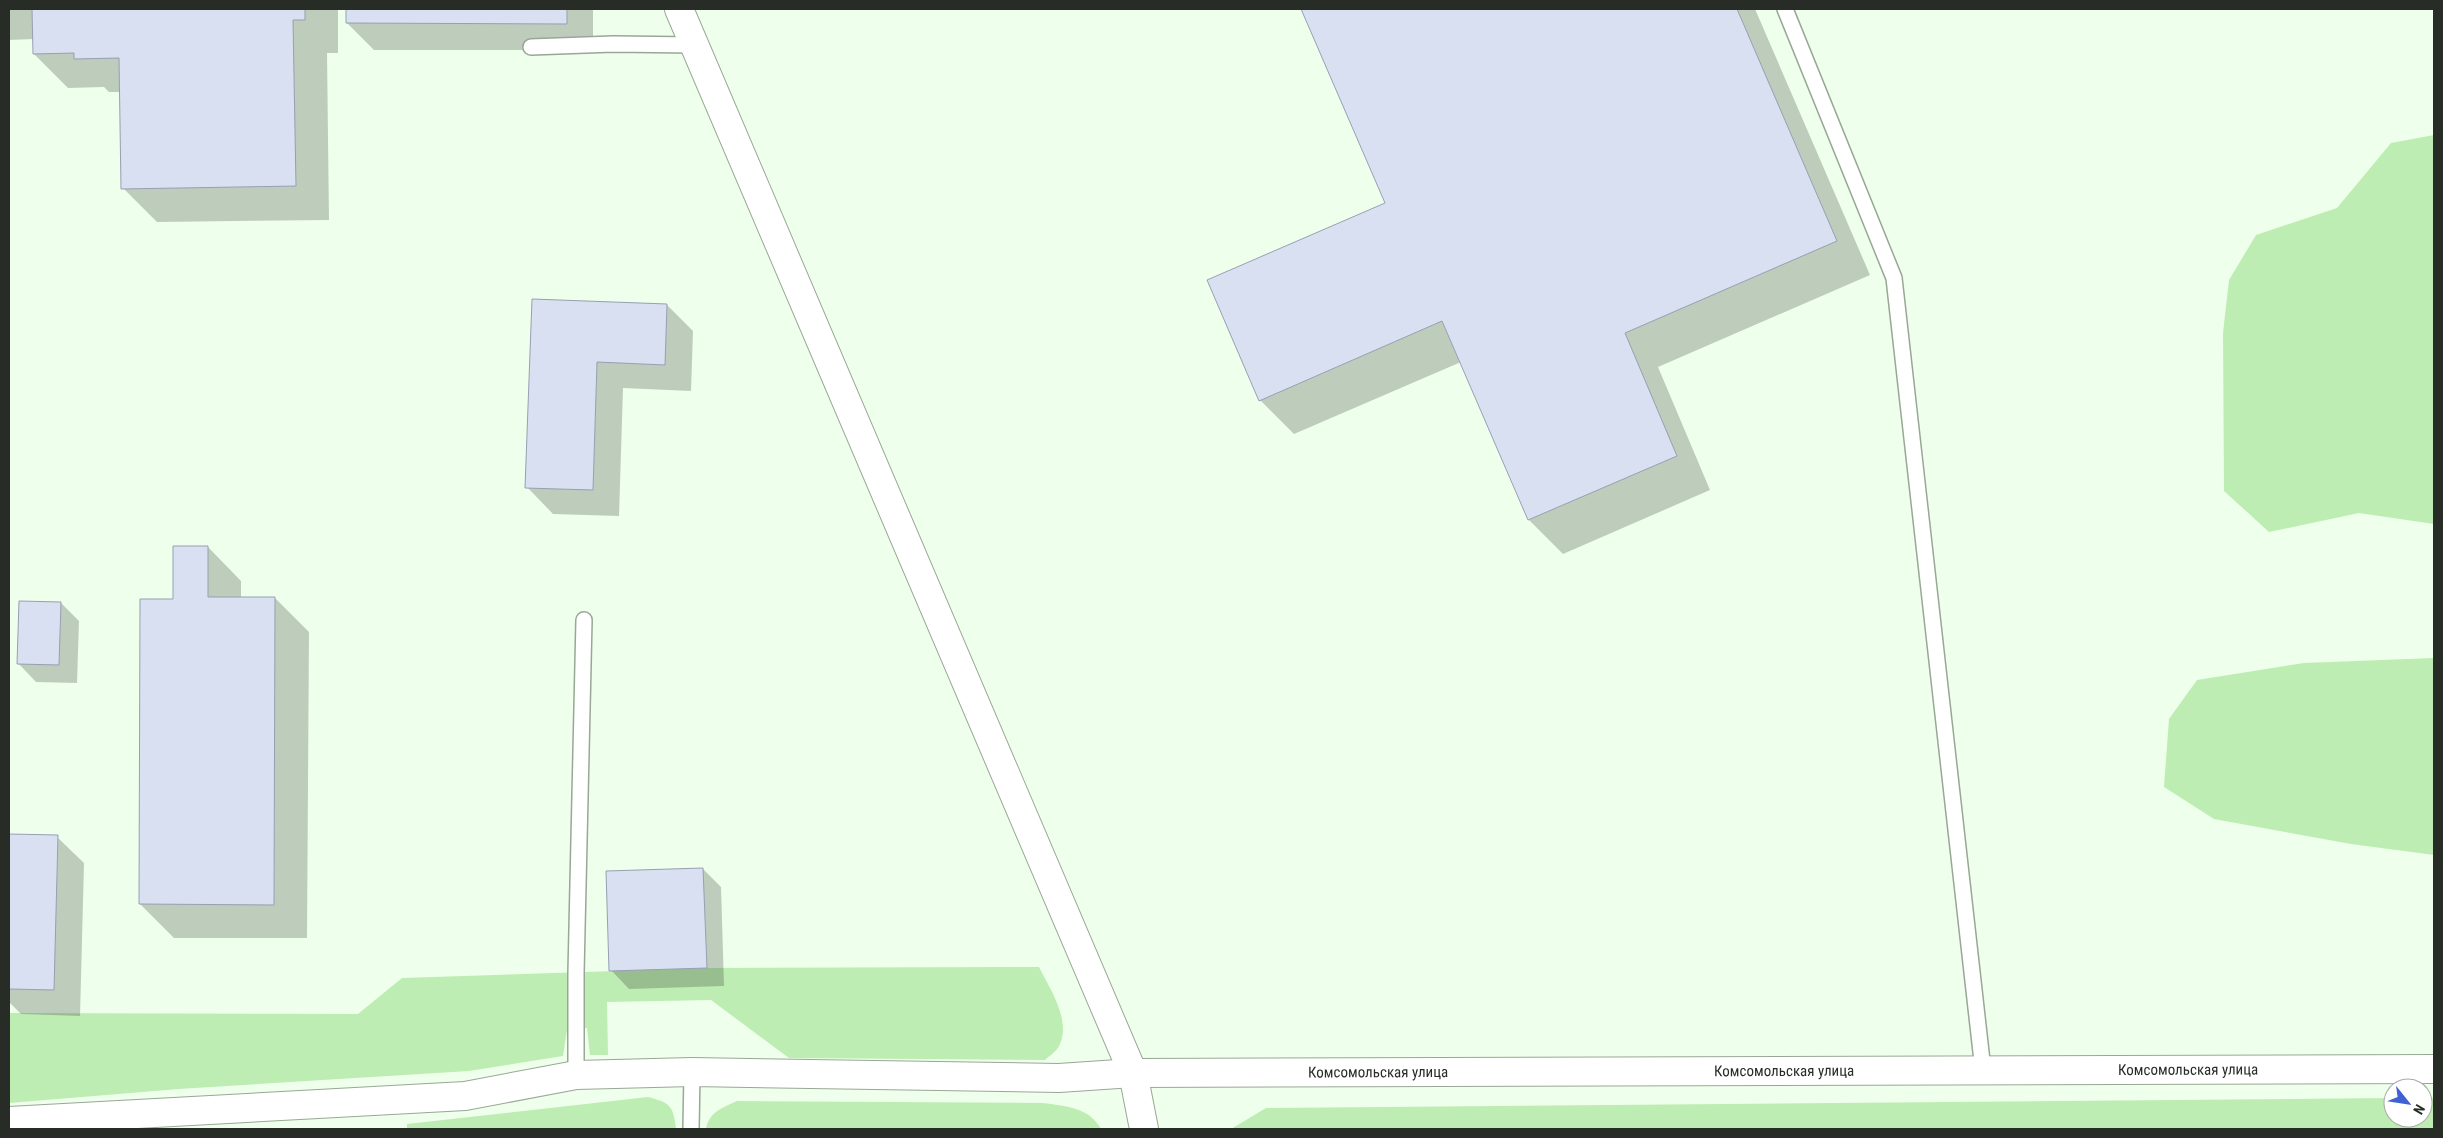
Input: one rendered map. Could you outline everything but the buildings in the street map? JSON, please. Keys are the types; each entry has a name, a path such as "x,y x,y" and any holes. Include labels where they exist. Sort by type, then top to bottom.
{"main road":[{"path":"680,9 1133,1073 1144,1129"},
{"name":"Комсомольская улица","path":"9,1121 465,1096 576,1075 692,1072 1059,1078 1133,1073 2434,1069"}],"lane":[{"path":"1785,9 1894,278 1984,1070"},
{"path":"531,47 612,44 694,45"},
{"path":"576,1075 576,973 584,620"},
{"path":"691,1129 692,1072"}],"green space":[{"path":"2434,135 2434,524 2359,513 2269,532 2224,491 2223,333 2229,280 2256,235 2337,208 2391,143"},
{"path":"2434,658 2434,855 2351,844 2214,819 2164,787 2169,719 2197,680 2304,663"},
{"path":"1039,967 1054,995 1063,1026 1059,1046 1045,1060 789,1058 711,1000 607,1002 608,1055 590,1055 587,1028 567,1030 563,1056 469,1071 179,1089 9,1103 9,1013 358,1014 402,978 707,968"},
{"path":"648,1097 662,1101 672,1110 676,1129 407,1129 407,1124"},
{"path":"2383,1098 2383,1128 2433,1128 2434,1098 2434,1129 1231,1129 1266,1108"},
{"path":"737,1101 1043,1103 1068,1107 1083,1112 1090,1116 1101,1129 706,1129 713,1115 721,1108"}]}
